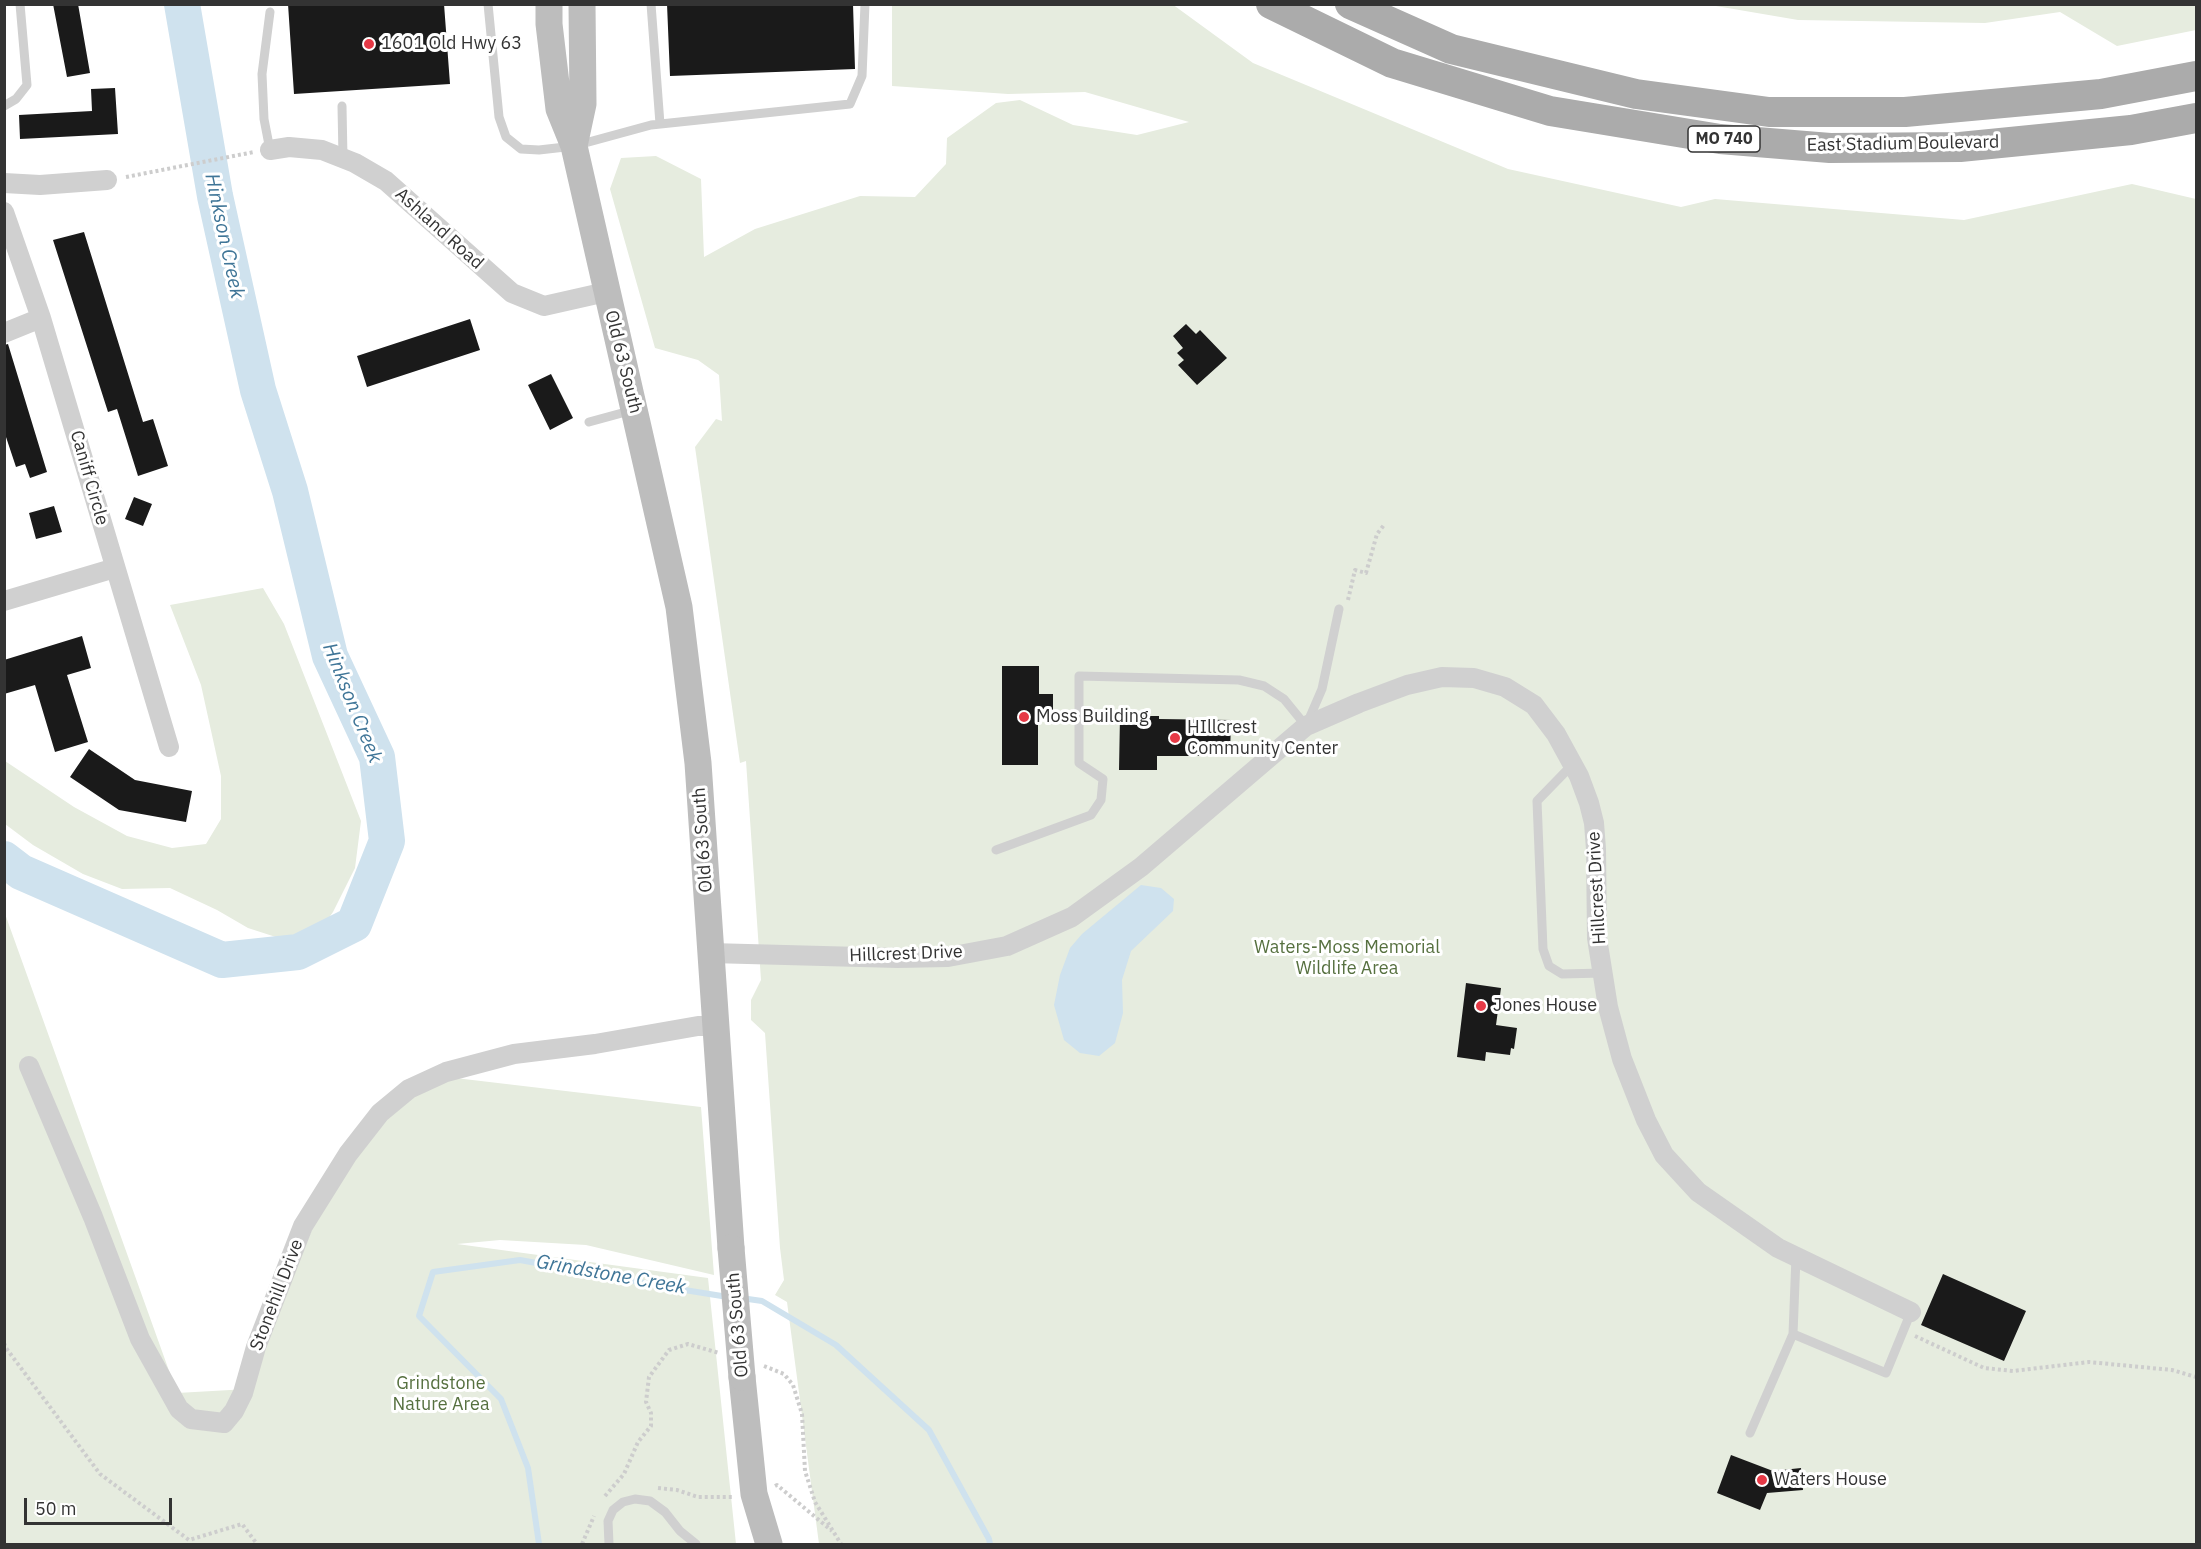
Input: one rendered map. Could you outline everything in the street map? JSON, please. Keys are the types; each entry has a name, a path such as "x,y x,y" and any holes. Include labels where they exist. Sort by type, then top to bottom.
{"main road":[{"name":"Old 63 South","path":"549,4 549,24 559,109 574,146 679,607 698,763 731,1248 744,1366 754,1494 769,1545"},
{"name":"Old 63 South","path":"574,146 583,104 582,4"},
{"name":"East Stadium Boulevard","path":"1271,4 1392,63 1550,111 1720,139 1830,148 1960,147 2132,130 2196,118"},
{"name":"East Stadium Boulevard","path":"1350,4 1450,49 1636,94 1769,112 1905,112 2102,94 2196,76"}],"street":[{"name":"Ashland Road","path":"270,150 288,147 322,150 343,158 386,181 512,293 544,306 606,292"},
{"path":"4,183 40,185 107,180"},
{"name":"Caniff Circle","path":"4,212 41,318 169,747"},
{"path":"4,333 41,318"},
{"path":"4,601 115,568"},
{"name":"Hillcrest Drive","path":"710,953 898,958 948,957 1007,946 1072,917 1141,867 1306,726 1407,685 1443,678 1474,678 1505,687 1534,705 1556,734 1579,776 1594,823 1598,938 1608,1007 1622,1059 1664,1155 1698,1192 1778,1248 1911,1312"},
{"name":"Stonehill Drive","path":"29,1066 93,1217 140,1339 179,1409 191,1419 224,1423 234,1411 243,1393 256,1347 303,1226 348,1154 380,1113 409,1089 446,1072 514,1054 595,1044 698,1026 716,1026"}],"lane":[{"path":"4,106 16,99 27,85 20,4"},
{"path":"488,4 500,117 506,137 521,149 539,150 574,146 660,124 850,104 862,76 865,4"},
{"path":"651,4 660,124"},
{"path":"270,12 262,74 264,119 270,150"},
{"path":"342,106 343,158"},
{"path":"589,422 635,410"},
{"path":"996,850 1082,819 1090,815 1101,800 1103,779 1079,763 1079,676 1239,680 1264,686 1284,699 1306,726 1322,689 1339,609"},
{"path":"1573,764 1537,801 1543,949 1549,966 1562,974 1603,973"},
{"path":"1750,1433 1793,1334 1796,1257"},
{"path":"1793,1334 1886,1373 1911,1312"},
{"path":"609,1545 608,1521 613,1510 623,1502 635,1499 650,1501 665,1512 680,1531 696,1545"}],"path":[{"path":"136,175 244,154"},
{"path":"1339,609 1348,599 1355,570 1366,573 1377,534 1384,525"},
{"path":"1903,1330 1984,1368 2013,1371 2089,1362 2172,1370 2196,1377"},
{"path":"4,1343 100,1474 189,1540 242,1524 257,1545"},
{"path":"603,1499 624,1474 638,1442 651,1426 651,1413 646,1402 649,1377 669,1350 688,1344 744,1366 784,1374 793,1385 802,1414 805,1471 814,1502 841,1545"},
{"path":"582,1545 588,1526 598,1508"}],"green space":[{"name":"Waters-Moss Memorial Wildlife Area","path":"1172,4 1253,63 1508,169 1681,207 1715,199 1964,220 2132,184 2196,199 2196,1544 819,1544 787,1302 775,1295 784,1280 765,1033 751,1020 751,1000 761,980 746,761 740,763 695,447 716,419 722,421 719,375 698,360 655,348 610,189 621,158 656,156 701,179 704,257 755,229 860,196 915,197 946,164 947,138 996,103 1020,100 1073,125 1137,135 1189,122 1085,92 1008,94 892,86 892,5"},
{"path":"1710,5 2196,5 2196,30 2117,46 2060,12 1985,23 1798,20"},
{"path":"263,588 284,624 361,821 355,868 333,912 323,926 282,939 248,928 217,910 170,888 122,889 83,874 33,845 5,824 5,761 74,807 127,836 172,848 206,844 221,819 221,776 201,685 170,605"},
{"name":"Grindstone Nature Area","path":"4,911 177,1393 248,1389 325,1197 404,1095 447,1077 701,1107 714,1275 586,1245 500,1240 457,1244 708,1278 736,1544 5,1544"}],"water":[{"path":"1141,885 1161,888 1174,899 1173,911 1131,951 1122,980 1123,1013 1115,1043 1099,1056 1080,1053 1064,1040 1054,1005 1060,975 1070,948 1082,934"}],"building":[{"path":"53,4 78,4 90,73 67,77"},
{"name":"1601 Old Hwy 63","path":"288,4 444,4 450,84 294,94"},
{"path":"667,4 853,4 855,69 670,76"},
{"path":"115,88 118,134 20,139 19,115 92,111 91,89"},
{"path":"84,232 143,422 153,419 168,466 138,476 117,409 108,412 53,240"},
{"path":"470,319 480,350 367,387 357,356"},
{"path":"1186,324 1196,334 1200,330 1227,358 1197,385 1178,365 1184,360 1177,353 1183,348 1173,336"},
{"path":"8,344 47,472 30,478 25,464 16,467 4,431 4,345"},
{"path":"551,374 573,418 550,430 528,385"},
{"path":"134,497 152,504 143,526 125,519"},
{"path":"54,506 62,532 36,539 29,513"},
{"path":"82,636 91,668 67,675 88,742 55,752 35,685 4,694 4,660"},
{"name":"Moss Building","path":"1002,666 1039,666 1039,694 1053,694 1053,713 1046,713 1046,720 1038,720 1038,765 1002,765"},
{"name":"HIllcrest Community Center","path":"1120,716 1231,720 1230,756 1157,756 1157,770 1119,770"},
{"path":"89,749 135,780 192,791 186,822 119,810 70,777"},
{"name":"Jones House","path":"1466,983 1501,988 1496,1025 1517,1028 1514,1049 1511,1048 1510,1055 1486,1052 1485,1061 1457,1057"},
{"path":"1943,1274 2026,1311 2004,1361 1921,1325"},
{"name":"Waters House","path":"1731,1455 1773,1471 1801,1468 1803,1490 1767,1493 1760,1510 1717,1493"}],"waterway":[{"name":"Hinkson Creek","path":"4,859 21,872 222,960 298,952 354,924 387,841 377,757 330,656 290,491 258,390 215,196 182,4"},
{"name":"Grindstone Creek","path":"539,1544 528,1468 501,1399 419,1316 433,1272 520,1260 728,1297"},
{"name":"Grindstone Creek","path":"741,1298 762,1301 836,1345 929,1430 990,1544"}],"place":[{"name":"1601 Old Hwy 63","path":"369,44"},
{"name":"Moss Building","path":"1024,717"},
{"name":"HIllcrest Community Center","path":"1175,738"},
{"name":"Jones House","path":"1481,1006"},
{"name":"Waters House","path":"1762,1480"}]}
